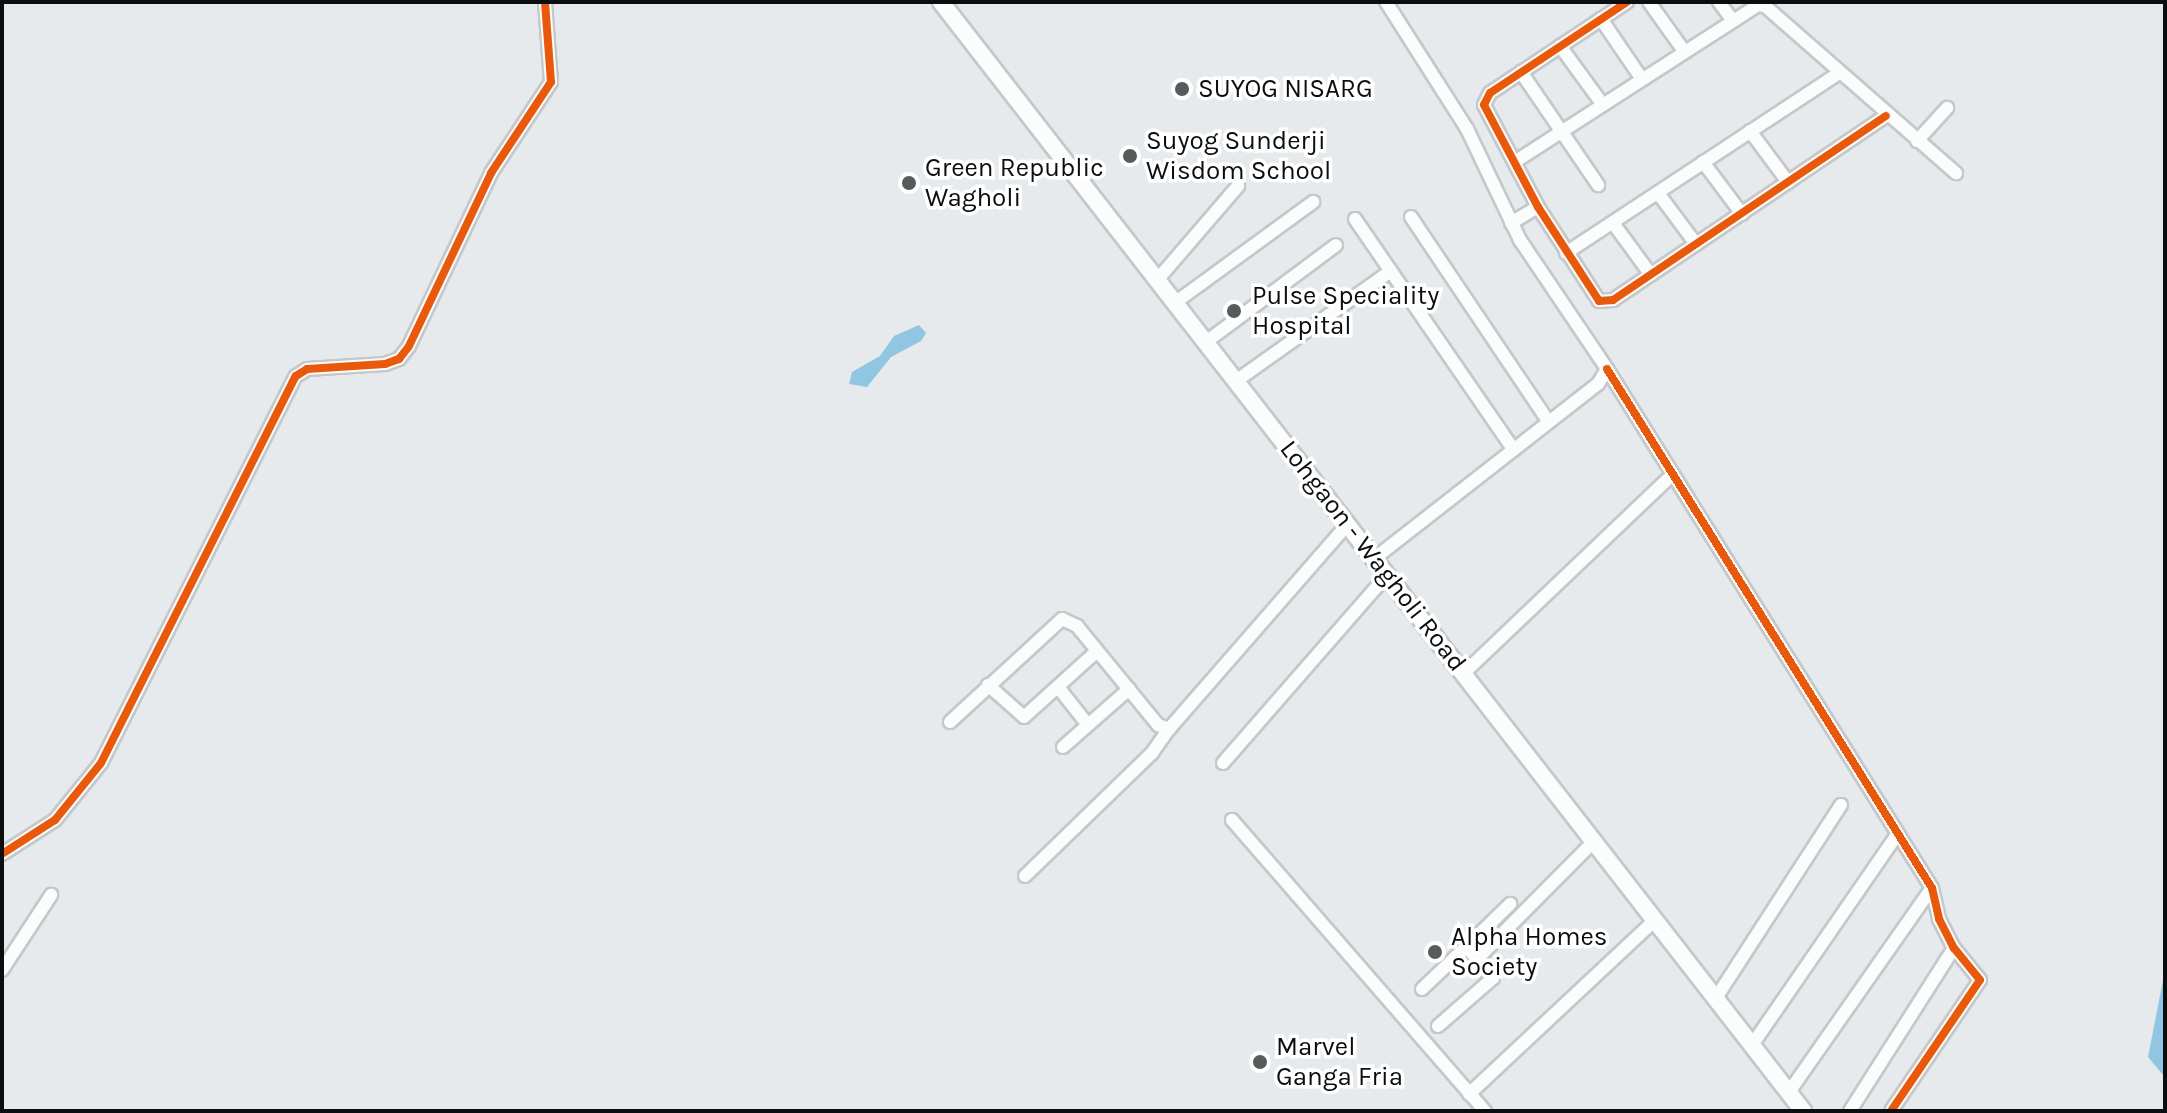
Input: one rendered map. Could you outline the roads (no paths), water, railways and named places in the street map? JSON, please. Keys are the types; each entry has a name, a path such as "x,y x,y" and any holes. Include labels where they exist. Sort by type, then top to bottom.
{"main road":[{"name":"Lohgaon - Wagholi Road","path":"941,2 1465,672 1803,1111"}],"street":[{"path":"2,854 55,820 101,763 296,376 307,369 385,364 399,359 409,346 491,173 551,82 545,2"},
{"path":"1386,2 1467,129 1511,223 1607,369 1898,833 1932,888 1939,919 1954,948 1980,980 1891,1111"},
{"path":"1627,2 1490,93 1484,105 1538,207 1592,296 1605,302 1651,275 1886,116"},
{"path":"1649,2 1684,51"},
{"path":"1719,2 1732,19"},
{"path":"1516,161 1732,19 1766,4 1886,116 1956,173"},
{"path":"1601,19 1642,79"},
{"path":"1560,46 1603,105"},
{"path":"1521,72 1598,185"},
{"path":"1566,253 1839,73"},
{"path":"1917,141 1947,108"},
{"path":"1750,131 1788,182"},
{"path":"1703,162 1742,214"},
{"path":"1158,279 1238,186"},
{"path":"1658,193 1696,244"},
{"path":"1176,302 1313,202"},
{"path":"1511,223 1538,207"},
{"path":"1411,217 1549,422"},
{"path":"1355,219 1514,450"},
{"path":"1613,223 1651,275"},
{"path":"1206,342 1336,245"},
{"path":"1236,381 1391,271"},
{"path":"1375,558 1598,384 1607,369"},
{"path":"1465,672 1673,474"},
{"path":"1025,876 1152,753 1169,729 1348,524"},
{"path":"1223,763 1388,574"},
{"path":"950,722 1062,619 1077,626 1158,725 1169,729"},
{"path":"988,685 1020,717 1097,651"},
{"path":"1058,687 1088,725"},
{"path":"1063,747 1129,689"},
{"path":"1716,998 1841,805"},
{"path":"1232,820 1485,1111"},
{"path":"1752,1045 1898,833"},
{"path":"1477,959 1594,841"},
{"path":"1789,1092 1932,888"},
{"path":"2,970 51,895"},
{"path":"1422,989 1510,904"},
{"path":"1469,1094 1655,920"},
{"path":"1438,1026 1493,978 1466,947"},
{"path":"1850,1111 1954,948"}],"water":[{"path":"919,325 926,333 921,341 891,357 867,387 849,384 852,372 880,356 894,336"},
{"path":"2165,970 2165,1075 2163,1075 2148,1057"}],"place":[{"name":"SUYOG NISARG","path":"1182,89"},
{"name":"Suyog Sunderji Wisdom School","path":"1130,156"},
{"name":"Green Republic Wagholi","path":"909,183"},
{"name":"Pulse Speciality Hospital","path":"1234,311"},
{"name":"Alpha Homes Society","path":"1435,952"},
{"name":"Marvel Ganga Fria","path":"1260,1062"}]}
